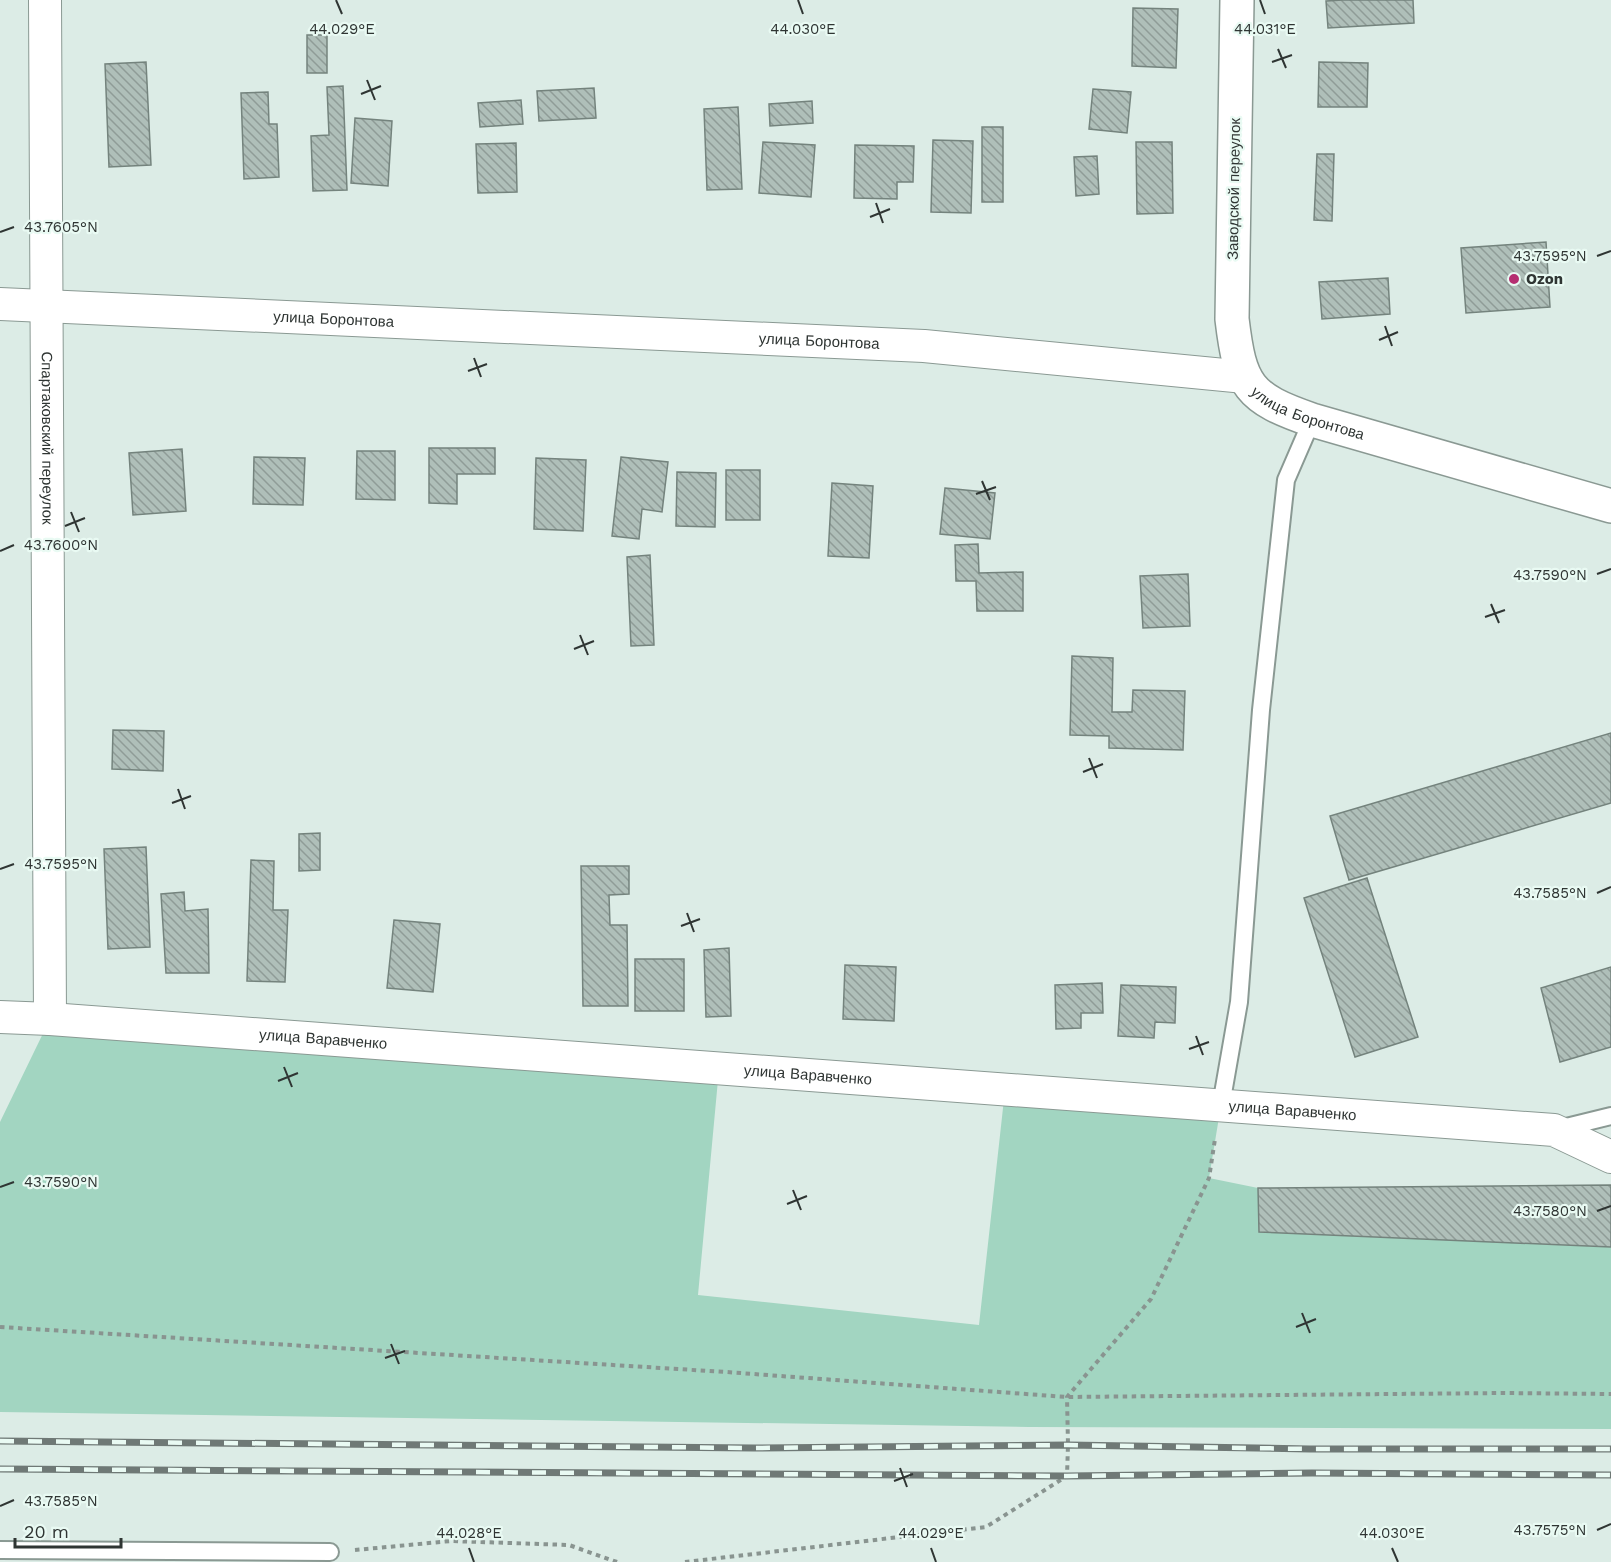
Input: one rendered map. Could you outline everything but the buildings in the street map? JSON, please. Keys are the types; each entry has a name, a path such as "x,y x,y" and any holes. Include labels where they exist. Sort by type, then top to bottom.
{"street":[{"name":"Спартаковский переулок","path":"45,0 50,1019"},
{"name":"Заводской переулок","path":"1237,0 1232,319 1236,349 1245,377"},
{"name":"улица Боронтова","path":"0,304 924,346 1245,377 1252,390 1266,402 1312,420 1611,506"},
{"name":"улица Варавченко","path":"0,1017 1554,1130 1611,1157"}],"lane":[{"path":"1221,1105 1239,1002 1261,710 1286,480 1312,420"},
{"path":"1554,1130 1611,1116"},
{"path":"0,1550 330,1552"}],"path":[{"path":"685,1562 986,1527 1067,1476 1067,1397 1151,1299 1209,1178 1221,1105"},
{"path":"0,1327 726,1372 1067,1397 1611,1394"},
{"path":"330,1552 451,1541 557,1544 569,1545 617,1562"}],"green space":[{"path":"50,1019 719,1069 698,1295 979,1325 1005,1090 1221,1105 1209,1178 1258,1188 1259,1232 1611,1247 1611,1429 1029,1427 0,1412 0,1122"}],"railway":[{"path":"0,1441 754,1448 1068,1445 1310,1449 1611,1449"},
{"path":"0,1469 1067,1476 1312,1473 1611,1475"}],"place":[{"name":"Ozon","path":"1514,279"}]}
